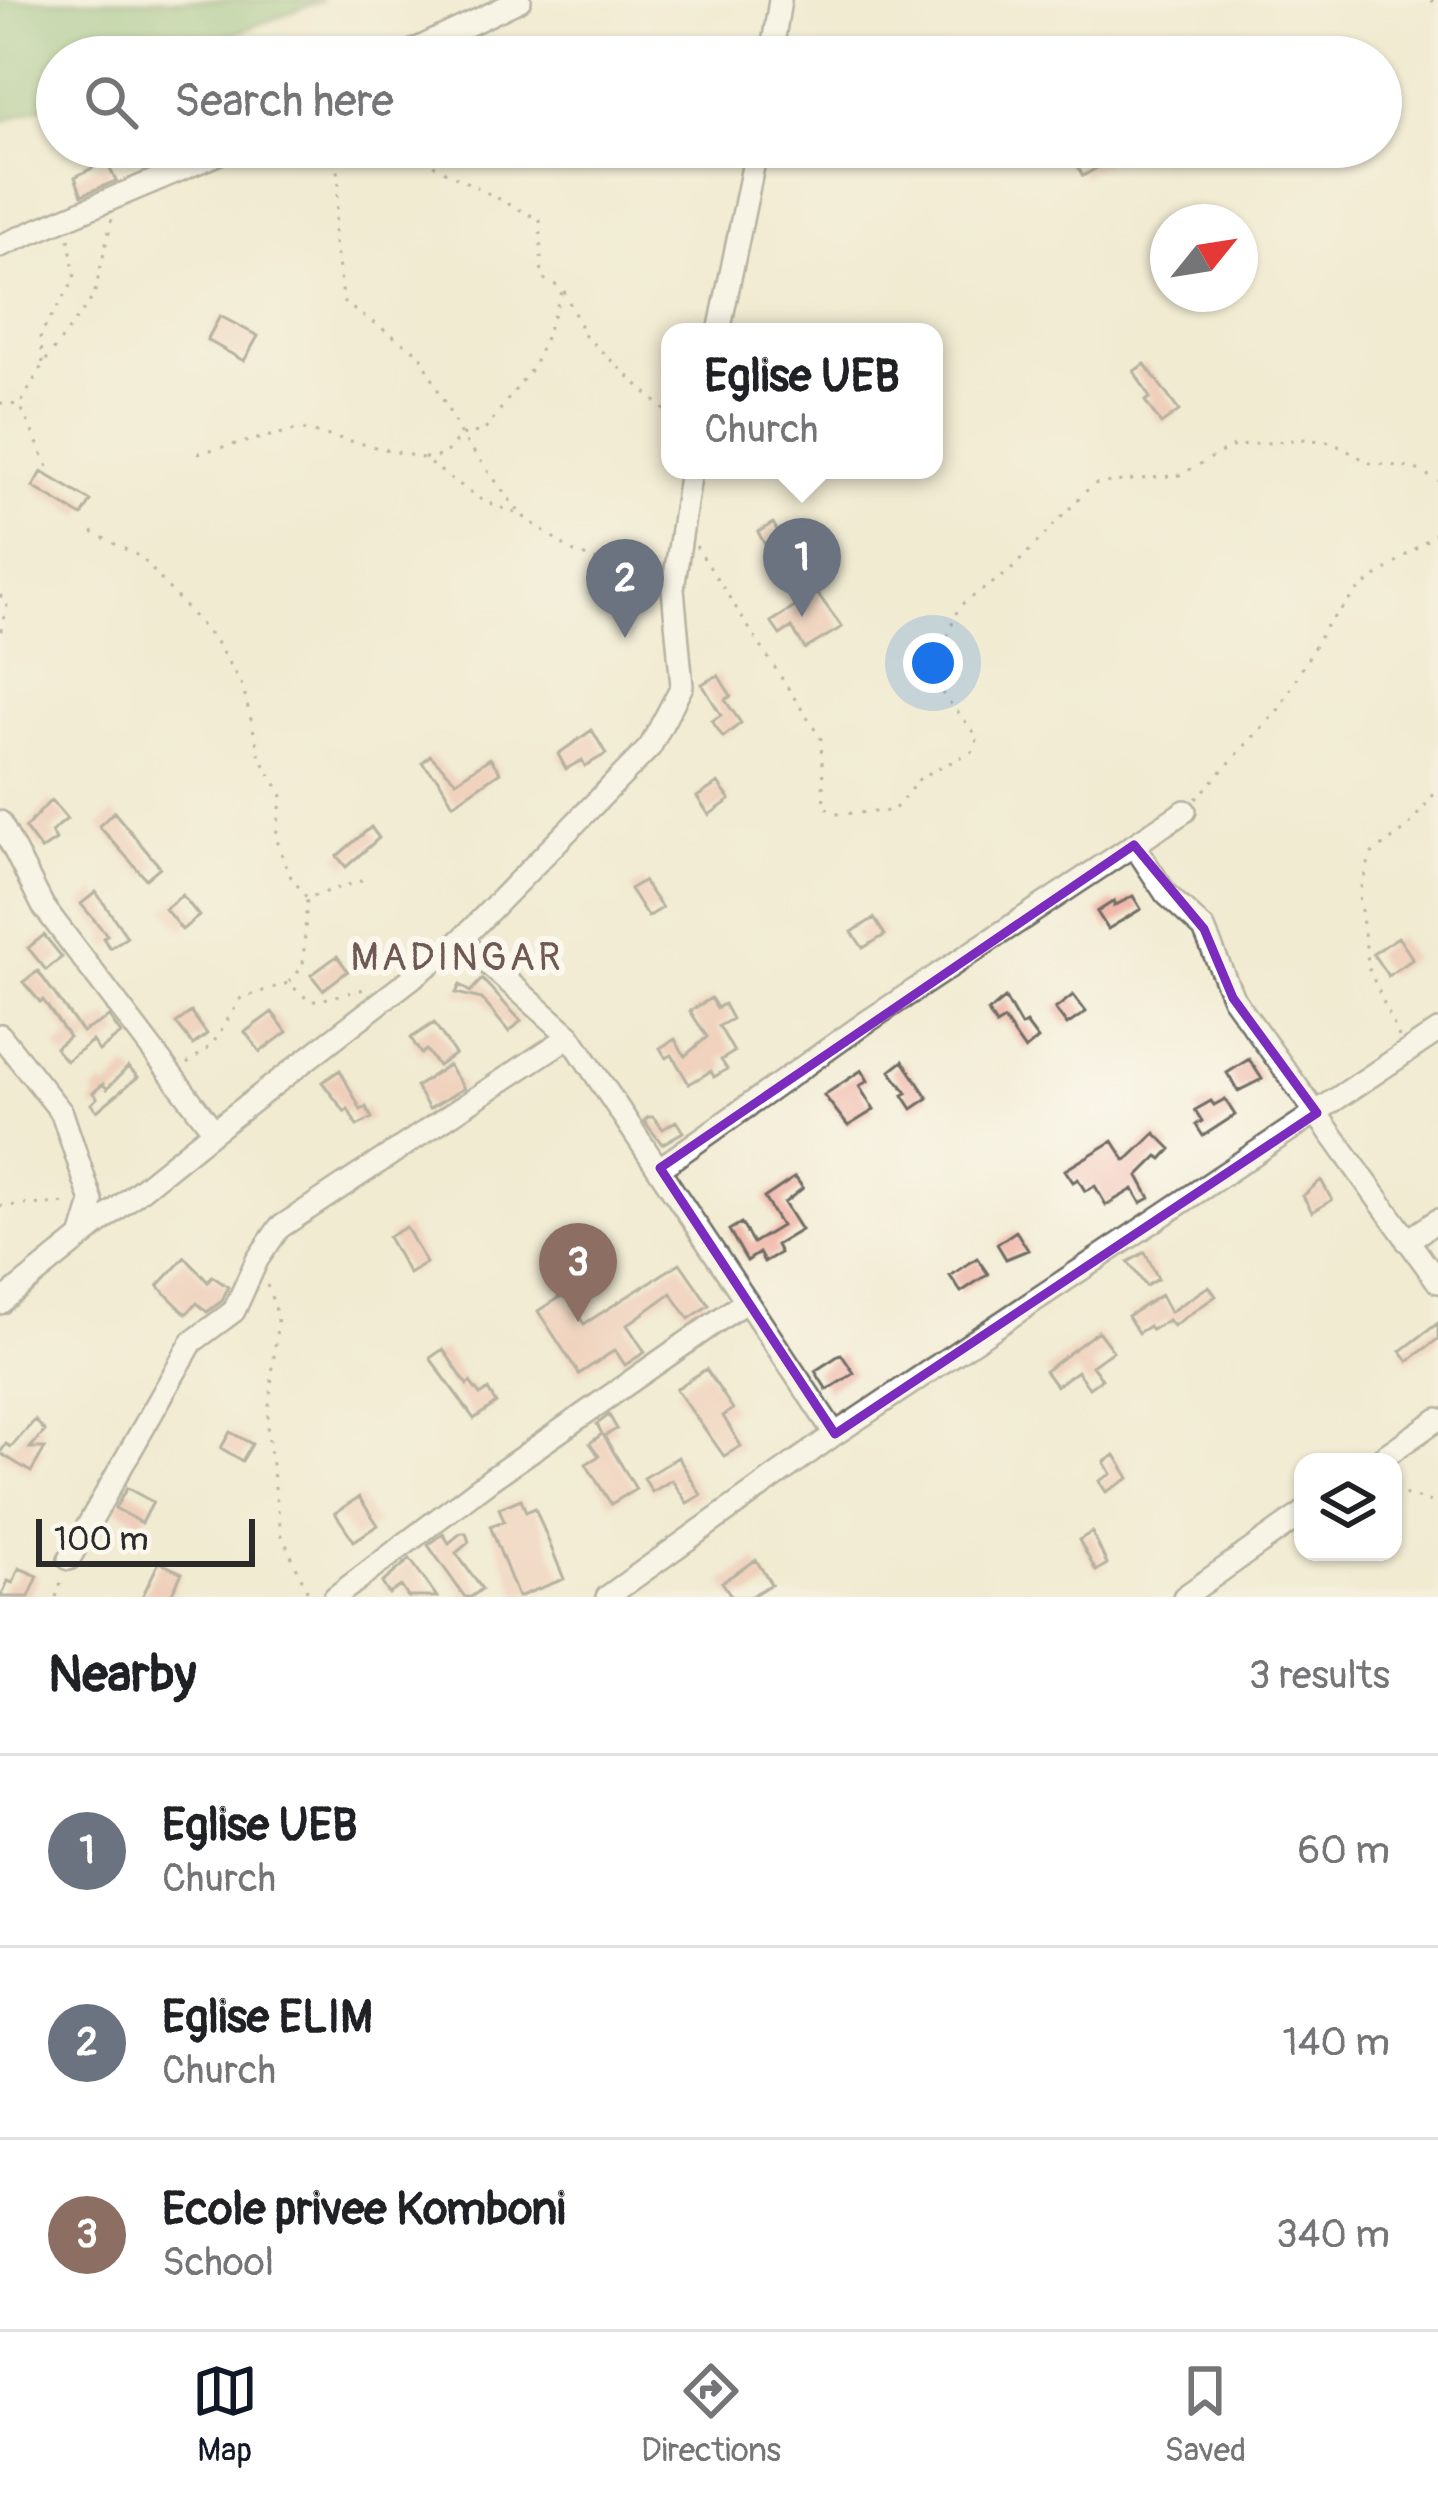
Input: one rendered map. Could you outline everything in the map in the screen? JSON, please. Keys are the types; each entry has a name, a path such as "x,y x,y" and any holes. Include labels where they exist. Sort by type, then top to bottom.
{"street":[{"path":"444,36 520,0"},
{"path":"774,36 780,0"},
{"path":"0,246 185,168"},
{"path":"720,323 753,168"},
{"path":"0,1303 461,940 650,747 682,686 673,589 690,479"},
{"path":"660,1168 866,1023 1185,811"},
{"path":"0,822 43,906 214,1131"},
{"path":"1134,844 1166,894 1204,929 1233,998 1438,1282"},
{"path":"461,940 570,1036 836,1434"},
{"path":"607,1597 836,1434 1438,1031"},
{"path":"0,1035 62,1113 92,1202 81,1238"},
{"path":"70,1559 192,1342 234,1311 257,1260 279,1228 570,1036"},
{"path":"1407,1241 1438,1220"},
{"path":"335,1597 490,1479 746,1301"},
{"path":"1389,1453 1438,1419"},
{"path":"1184,1597 1294,1519"}],"path":[{"path":"1431,0 1438,6"},
{"path":"336,168 334,236 344,303 420,355 461,435 521,515"},
{"path":"439,168 540,220 542,278 563,290 585,336 661,407"},
{"path":"20,405 43,364 94,296 115,198"},
{"path":"43,364 40,335 75,279 64,220"},
{"path":"197,453 300,429 422,458 443,456 461,435 484,431 535,364 563,290"},
{"path":"0,403 20,405"},
{"path":"20,405 49,467"},
{"path":"682,524 821,739 824,806 835,814 893,811 920,778 973,751 978,737 942,693 944,648 959,606 1009,572 1093,484 1180,475 1231,447 1303,439 1331,442 1370,463 1414,468 1438,481"},
{"path":"422,458 482,501 521,515 574,552 673,589"},
{"path":"92,532 142,558 216,642 243,687 260,757 282,794 277,837 288,873 307,898 303,967 288,983 241,998 212,1045 172,1075"},
{"path":"1185,811 1279,709 1326,626 1359,590 1438,532"},
{"path":"0,595 7,605 0,634"},
{"path":"1414,1048 1400,1039 1369,970 1359,896 1371,854 1407,828 1438,789"},
{"path":"307,898 364,880"},
{"path":"288,983 311,1002 371,987"},
{"path":"0,1206 92,1202"},
{"path":"257,1260 278,1316 267,1426 281,1533 310,1597"},
{"path":"1402,1494 1438,1504"},
{"path":"56,1597 70,1559"}],"highlighted area":[{"path":"1134,845 1204,929 1233,998 1317,1113 835,1434 660,1168"}],"green space":[{"path":"0,0 323,0 228,36 36,36 36,109 0,122"}],"building":[{"path":"92,168 110,168 116,181 82,195 75,177"},
{"path":"220,316 258,336 244,361 207,340"},
{"path":"1145,364 1179,411 1161,424 1145,401 1150,398 1134,371"},
{"path":"42,472 91,501 82,516 33,487"},
{"path":"773,523 793,559 777,567 758,532"},
{"path":"817,593 842,627 805,649 792,627 780,635 771,622"},
{"path":"718,675 731,696 725,700 741,723 723,737 712,721 721,715 702,684"},
{"path":"592,730 606,754 585,766 582,760 566,769 558,754"},
{"path":"430,755 456,781 490,758 500,772 453,804 422,763"},
{"path":"718,783 730,800 709,815 697,797"},
{"path":"51,800 67,819 51,832 56,840 41,850 25,828"},
{"path":"114,812 160,867 146,879 99,826"},
{"path":"371,827 379,838 346,867 337,856"},
{"path":"643,881 662,908 648,917 630,889"},
{"path":"96,892 127,937 110,948 103,938 107,935 81,904"},
{"path":"182,895 199,916 182,930 165,909"},
{"path":"1133,896 1141,909 1108,929 1097,912"},
{"path":"874,918 885,935 863,948 852,932"},
{"path":"44,935 62,957 46,970 28,948"},
{"path":"1398,937 1413,959 1388,976 1373,954"},
{"path":"337,956 348,971 323,990 311,975"},
{"path":"38,971 82,1032 109,1017 121,1034 99,1051 92,1041 66,1061 55,1048 69,1037 43,1000 23,982"},
{"path":"482,979 521,1021 509,1032 482,999 456,993 460,985 470,992"},
{"path":"1073,995 1086,1012 1067,1025 1055,1009"},
{"path":"711,998 717,1008 724,1004 732,1019 719,1026 734,1052 721,1060 727,1069 714,1077 711,1071 689,1084 672,1055 666,1058 660,1048 675,1039 685,1056 707,1037 690,1011"},
{"path":"1005,998 1021,1026 1026,1023 1038,1039 1025,1050 1004,1020 996,1025 988,1012"},
{"path":"191,1012 207,1034 193,1045 176,1023"},
{"path":"272,1012 287,1032 260,1052 245,1032"},
{"path":"434,1023 455,1054 438,1066 426,1050 421,1054 411,1038"},
{"path":"1249,1059 1262,1079 1238,1091 1227,1073"},
{"path":"903,1061 928,1098 912,1109 903,1095 907,1093 890,1071"},
{"path":"448,1065 464,1088 429,1109 416,1087"},
{"path":"128,1067 138,1077 97,1111 91,1104 97,1098 93,1093 103,1084 107,1089"},
{"path":"340,1070 361,1110 366,1107 372,1118 357,1126 322,1082"},
{"path":"862,1070 868,1081 859,1086 874,1110 848,1126 824,1095"},
{"path":"1225,1099 1235,1115 1203,1136 1195,1110"},
{"path":"648,1117 663,1129 676,1121 683,1132 662,1144 644,1121"},
{"path":"1155,1133 1171,1149 1138,1176 1150,1198 1141,1203 1133,1189 1106,1205 1095,1186 1085,1191 1065,1170 1113,1141 1128,1159"},
{"path":"795,1177 803,1188 784,1203 801,1230 776,1245 780,1253 764,1262 759,1253 747,1261 729,1230 741,1223 753,1243 781,1226 764,1198"},
{"path":"1321,1180 1332,1200 1312,1212 1303,1196"},
{"path":"406,1227 426,1263 409,1274 388,1237"},
{"path":"1016,1231 1028,1250 1006,1259 997,1244"},
{"path":"1145,1252 1158,1279 1146,1286 1128,1262"},
{"path":"185,1257 208,1282 212,1276 228,1287 222,1301 207,1312 197,1303 186,1314 158,1286"},
{"path":"977,1258 988,1274 961,1292 950,1276"},
{"path":"680,1263 709,1305 689,1319 671,1293 627,1325 645,1352 625,1365 615,1350 579,1374 538,1311 564,1294 584,1324"},
{"path":"1209,1286 1216,1296 1173,1326 1168,1320 1138,1333 1128,1316 1161,1295 1170,1312"},
{"path":"1438,1323 1438,1339 1408,1361 1401,1351"},
{"path":"1098,1331 1113,1351 1092,1366 1102,1379 1089,1388 1077,1371 1056,1386 1045,1371"},
{"path":"443,1349 467,1385 470,1382 480,1395 488,1390 496,1403 474,1419 430,1358"},
{"path":"841,1354 854,1373 827,1390 815,1371"},
{"path":"706,1369 733,1409 723,1416 741,1446 724,1456 676,1389"},
{"path":"609,1415 617,1429 604,1436 636,1489 611,1504 586,1464 599,1456 590,1443 602,1434 597,1424"},
{"path":"35,1420 45,1431 30,1448 45,1448 31,1472 0,1453"},
{"path":"230,1432 252,1444 242,1461 221,1448"},
{"path":"1115,1455 1129,1478 1106,1492 1099,1481 1111,1474 1104,1462"},
{"path":"678,1457 701,1495 687,1503 672,1480 652,1492 644,1478"},
{"path":"127,1488 153,1502 142,1523 115,1508"},
{"path":"359,1497 378,1525 354,1541 335,1513"},
{"path":"521,1499 526,1512 535,1508 564,1579 518,1597 490,1526 504,1521 499,1508"},
{"path":"1092,1532 1107,1564 1096,1571 1079,1540"},
{"path":"466,1533 469,1542 456,1553 482,1589 471,1597 465,1597 428,1545 443,1534 449,1543"},
{"path":"410,1559 437,1597 408,1597 401,1586 389,1594 382,1583"},
{"path":"756,1560 771,1584 750,1597 732,1597 722,1582"},
{"path":"159,1562 182,1573 170,1597 142,1597"},
{"path":"19,1568 38,1576 29,1597 1,1597 8,1581 13,1583"}],"place":[{"name":"Eglise UEB","path":"802,617"},
{"name":"Eglise ELIM","path":"625,638"},
{"name":"Ecole privee Komboni","path":"578,1322"}],"district":[{"name":"MADINGAR","path":"457,956"}]}
